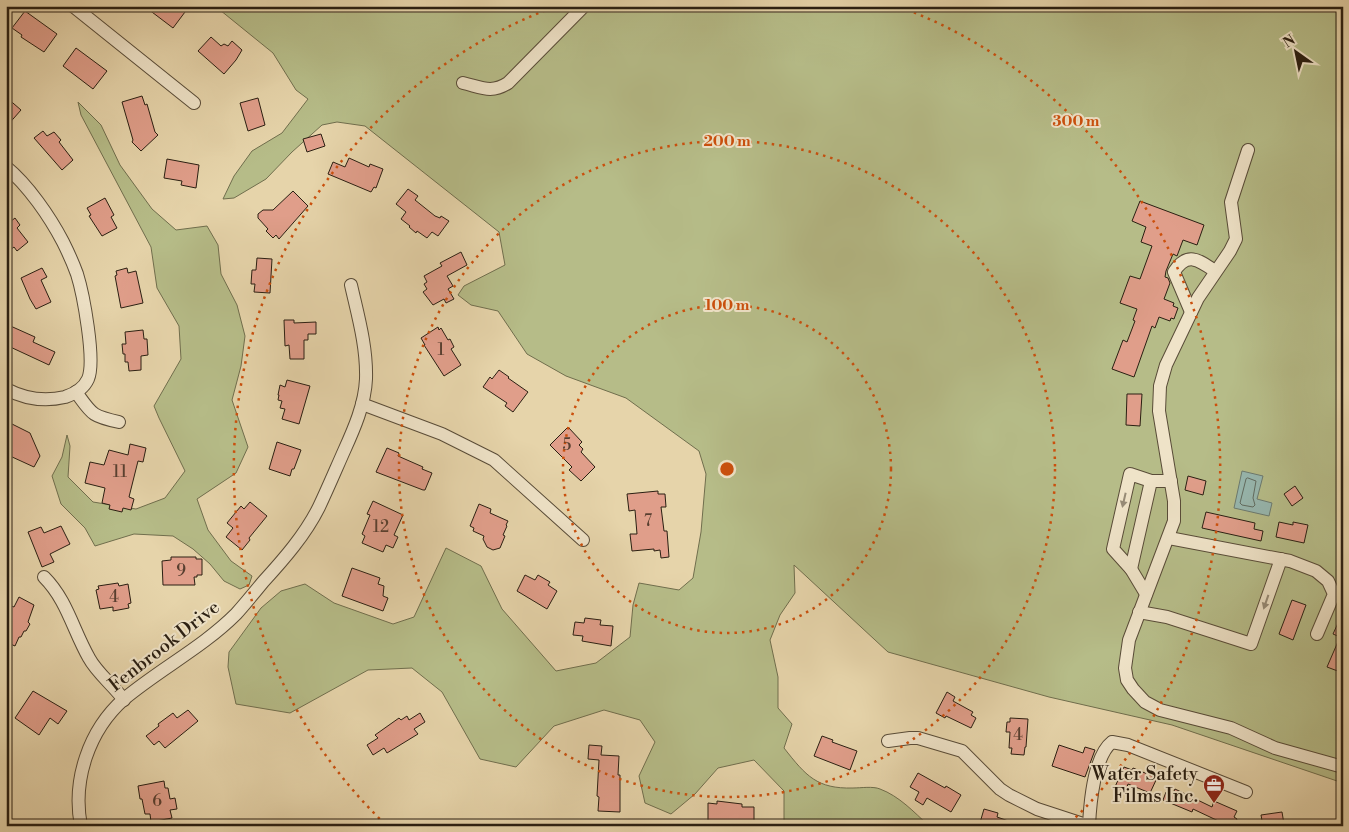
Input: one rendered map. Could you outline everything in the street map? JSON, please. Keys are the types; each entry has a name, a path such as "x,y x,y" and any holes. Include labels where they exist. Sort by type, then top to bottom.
{"street":[{"path":"72,6 194,104"},
{"path":"463,83 494,90 501,87 515,76 584,6"},
{"path":"1248,150 1231,202 1236,238 1230,251 1215,271 1191,312 1166,365 1159,394 1162,435 1174,501 1174,521 1129,640 1125,668 1133,689 1145,702 1160,710 1231,728 1275,748 1343,767"},
{"path":"6,166 18,176 46,215 62,241 77,274 86,309 91,354 88,378 80,389 70,395 52,400 34,400 6,389"},
{"path":"1191,312 1174,272 1179,263 1189,258 1198,260 1215,271"},
{"name":"Fenbrook Drive","path":"81,826 79,787 82,768 88,749 109,716 124,700 206,640 228,621 295,547 319,508 354,427 362,404 366,379 362,331 351,286"},
{"path":"76,392 92,414 119,422"},
{"path":"362,404 442,434 494,460 582,540"},
{"path":"1146,594 1131,568 1113,549 1130,474 1151,481 1171,481"},
{"path":"1131,568 1151,481"},
{"path":"1169,538 1281,559 1316,571 1328,581 1334,594 1317,634"},
{"path":"1139,612 1167,617 1251,644 1281,559"},
{"path":"44,577 55,588 62,600 90,660 124,700"},
{"path":"888,741 918,738 962,751 1000,789 1009,795 1038,809 1089,826 1092,785 1102,756 1112,742 1128,745 1246,792"}],"green space":[{"path":"215,6 1343,6 1343,783 1172,725 1049,697 888,652 794,565 795,593 780,615 770,640 778,677 778,708 792,724 784,748 813,779 841,788 870,787 880,789 900,800 929,826 784,826 784,791 754,760 718,768 695,794 671,814 645,803 639,776 655,742 640,720 604,710 554,726 516,767 480,759 442,692 412,668 368,670 290,713 236,704 228,667 229,652 261,608 281,591 305,584 334,603 393,624 414,617 446,548 481,566 502,609 556,671 596,663 630,637 633,605 639,583 679,590 693,578 701,532 706,474 699,451 626,398 566,376 527,354 498,311 471,305 458,295 464,286 505,265 499,232 365,126 337,122 322,125 266,179 234,198 223,199 234,176 252,151 282,133 308,99 296,90 273,53"},
{"path":"78,102 101,125 120,165 152,209 176,230 207,226 218,245 221,274 237,305 245,336 241,366 232,400 248,447 236,473 197,499 208,530 231,561 252,576 249,585 240,589 224,581 210,564 193,549 173,536 134,534 95,546 85,528 61,504 52,476 62,457 67,435 70,446 68,477 93,502 136,509 165,498 185,471 154,406 181,359 179,326 157,288 151,247 81,115"}],"water":[{"path":"1242,471 1263,476 1257,499 1272,503 1269,516 1234,508"}],"building":[{"path":"144,6 185,6 182,10 185,12 173,28"},
{"path":"25,11 57,34 44,52 21,37 22,35 12,28"},
{"path":"211,37 221,46 224,44 228,46 232,41 242,50 224,74 198,51"},
{"path":"76,48 107,71 93,89 63,66"},
{"path":"142,96 145,105 147,104 155,132 158,135 141,151 132,142 122,102"},
{"path":"6,97 21,110 6,127"},
{"path":"258,98 265,125 248,131 240,103"},
{"path":"43,131 47,136 54,132 73,160 62,170 34,138"},
{"path":"321,134 325,146 307,152 303,139"},
{"path":"349,158 369,167 370,164 383,169 376,188 374,187 371,192 328,174 333,162 345,167"},
{"path":"167,159 199,165 196,188 181,185 182,181 164,178"},
{"path":"408,189 418,196 415,200 435,216 440,218 441,216 449,221 438,236 432,232 427,238 417,231 416,233 401,219 406,212 396,204"},
{"path":"293,191 308,206 279,239 276,235 273,238 266,231 268,229 258,218 258,214 263,210 273,210"},
{"path":"105,198 114,215 111,217 117,228 102,236 89,216 91,215 87,208"},
{"path":"1140,201 1204,225 1197,245 1183,240 1177,256 1173,254 1166,271 1165,277 1168,278 1170,283 1164,299 1174,303 1173,306 1178,308 1174,319 1171,318 1170,321 1159,317 1155,328 1152,326 1134,377 1112,369 1123,340 1127,342 1135,321 1133,320 1137,309 1120,303 1130,276 1140,279 1152,246 1141,242 1146,227 1132,221"},
{"path":"15,218 20,225 17,228 28,242 17,251 14,247 10,250 6,245 6,225"},
{"path":"461,252 467,265 447,276 453,286 448,289 454,299 446,303 444,299 433,305 423,292 427,289 424,284 427,282 424,276 442,266 440,263"},
{"path":"257,258 272,259 270,293 254,292 255,284 251,284 252,270 256,270"},
{"path":"42,268 47,277 41,280 51,302 36,309 21,278"},
{"path":"127,268 128,273 136,271 143,303 121,308 115,276 117,275 116,271"},
{"path":"284,320 294,320 294,323 316,322 316,334 308,334 308,340 304,340 304,359 290,359 289,345 285,346"},
{"path":"6,324 35,337 33,342 55,352 49,365 6,345"},
{"path":"438,327 439,330 441,328 448,340 450,339 454,347 451,349 461,365 444,376 421,338"},
{"path":"143,330 144,339 147,339 148,355 141,356 141,370 129,371 128,362 125,362 125,354 123,354 122,344 126,344 125,332"},
{"path":"499,370 528,392 513,412 505,406 507,403 483,387 490,377 492,379"},
{"path":"287,380 310,386 299,424 282,419 285,409 280,408 282,401 278,400 278,395 280,385 285,387"},
{"path":"1127,394 1142,394 1140,426 1126,425"},
{"path":"8,422 30,433 40,456 34,467 10,456 6,449 6,428"},
{"path":"568,427 582,442 579,445 583,449 581,452 595,467 581,481 569,470 572,467 550,445"},
{"path":"277,442 301,450 290,476 269,469"},
{"path":"130,444 146,448 143,462 138,461 129,497 134,499 131,510 123,508 122,512 109,509 110,505 102,503 105,488 85,483 90,462 104,465 109,450 128,455"},
{"path":"387,448 399,453 398,456 432,473 425,490 376,472"},
{"path":"1188,476 1206,481 1203,495 1185,490"},
{"path":"1295,486 1303,498 1292,506 1284,494"},
{"path":"658,491 658,494 665,494 666,507 661,507 664,531 667,531 669,557 661,558 660,550 632,551 630,534 637,534 635,510 629,511 627,494"},
{"path":"373,501 403,515 394,535 398,537 393,548 386,545 383,552 362,543 365,536 362,534 370,515 367,514"},
{"path":"250,502 267,516 242,550 226,537 233,528 227,523 241,506 244,509"},
{"path":"479,504 491,509 490,513 508,521 500,548 493,550 487,547 483,539 484,536 473,531 474,528 470,526"},
{"path":"1206,512 1255,523 1254,529 1263,531 1261,541 1202,528"},
{"path":"1279,522 1293,525 1293,522 1308,525 1304,543 1276,537"},
{"path":"61,526 70,544 50,554 54,562 42,567 28,532 41,527 44,533"},
{"path":"171,557 196,557 196,559 202,559 202,575 194,577 195,585 163,585 162,561 171,560"},
{"path":"352,568 380,578 378,584 384,586 383,596 388,598 383,611 342,596"},
{"path":"525,575 535,580 538,575 550,582 548,585 557,591 547,609 517,591"},
{"path":"118,583 119,586 128,584 131,603 128,604 129,608 113,611 113,607 100,609 96,590 99,589 98,586"},
{"path":"19,597 34,605 28,622 30,624 21,637 19,637 15,646 6,642 6,604 14,607"},
{"path":"1292,600 1306,605 1293,640 1279,634"},
{"path":"1343,612 1343,673 1327,667 1340,637 1333,634"},
{"path":"585,618 601,620 600,625 613,626 611,646 582,641 583,636 573,635 575,622 584,623"},
{"path":"33,691 67,711 58,724 50,718 39,735 15,718"},
{"path":"947,692 955,697 953,701 973,712 971,715 976,718 971,728 936,713"},
{"path":"188,710 198,721 165,748 159,741 154,745 146,736 173,713 177,718"},
{"path":"420,713 425,722 414,729 418,734 387,753 384,748 373,755 367,745 378,738 375,735 399,718 401,720 407,716 409,720"},
{"path":"1010,718 1028,719 1024,755 1011,754 1012,748 1009,748 1010,732 1006,732 1007,722 1010,722"},
{"path":"822,736 833,740 832,742 857,751 850,770 814,756"},
{"path":"589,745 602,746 601,755 619,756 620,812 598,811 599,760 588,759"},
{"path":"1059,745 1083,753 1085,747 1095,750 1085,777 1052,766"},
{"path":"1124,767 1132,770 1133,768 1157,778 1150,793 1128,784 1125,793 1114,789"},
{"path":"918,773 961,795 951,812 927,798 923,805 915,800 919,792 910,787"},
{"path":"164,781 165,788 168,788 170,799 175,798 177,809 170,810 172,818 151,822 150,814 145,814 138,786"},
{"path":"1175,789 1212,807 1214,801 1237,811 1234,817 1237,819 1234,826 1229,826 1193,809 1192,812 1163,800 1166,792 1172,795"},
{"path":"717,801 742,804 742,807 754,807 754,824 728,823 728,825 708,823 708,803 717,804"},
{"path":"984,809 998,813 997,817 1017,824 1017,826 979,826"},
{"path":"1282,812 1284,824 1263,826 1261,815"}],"place":[{"name":"Water Safety Films Inc.","path":"1214,804"}]}
